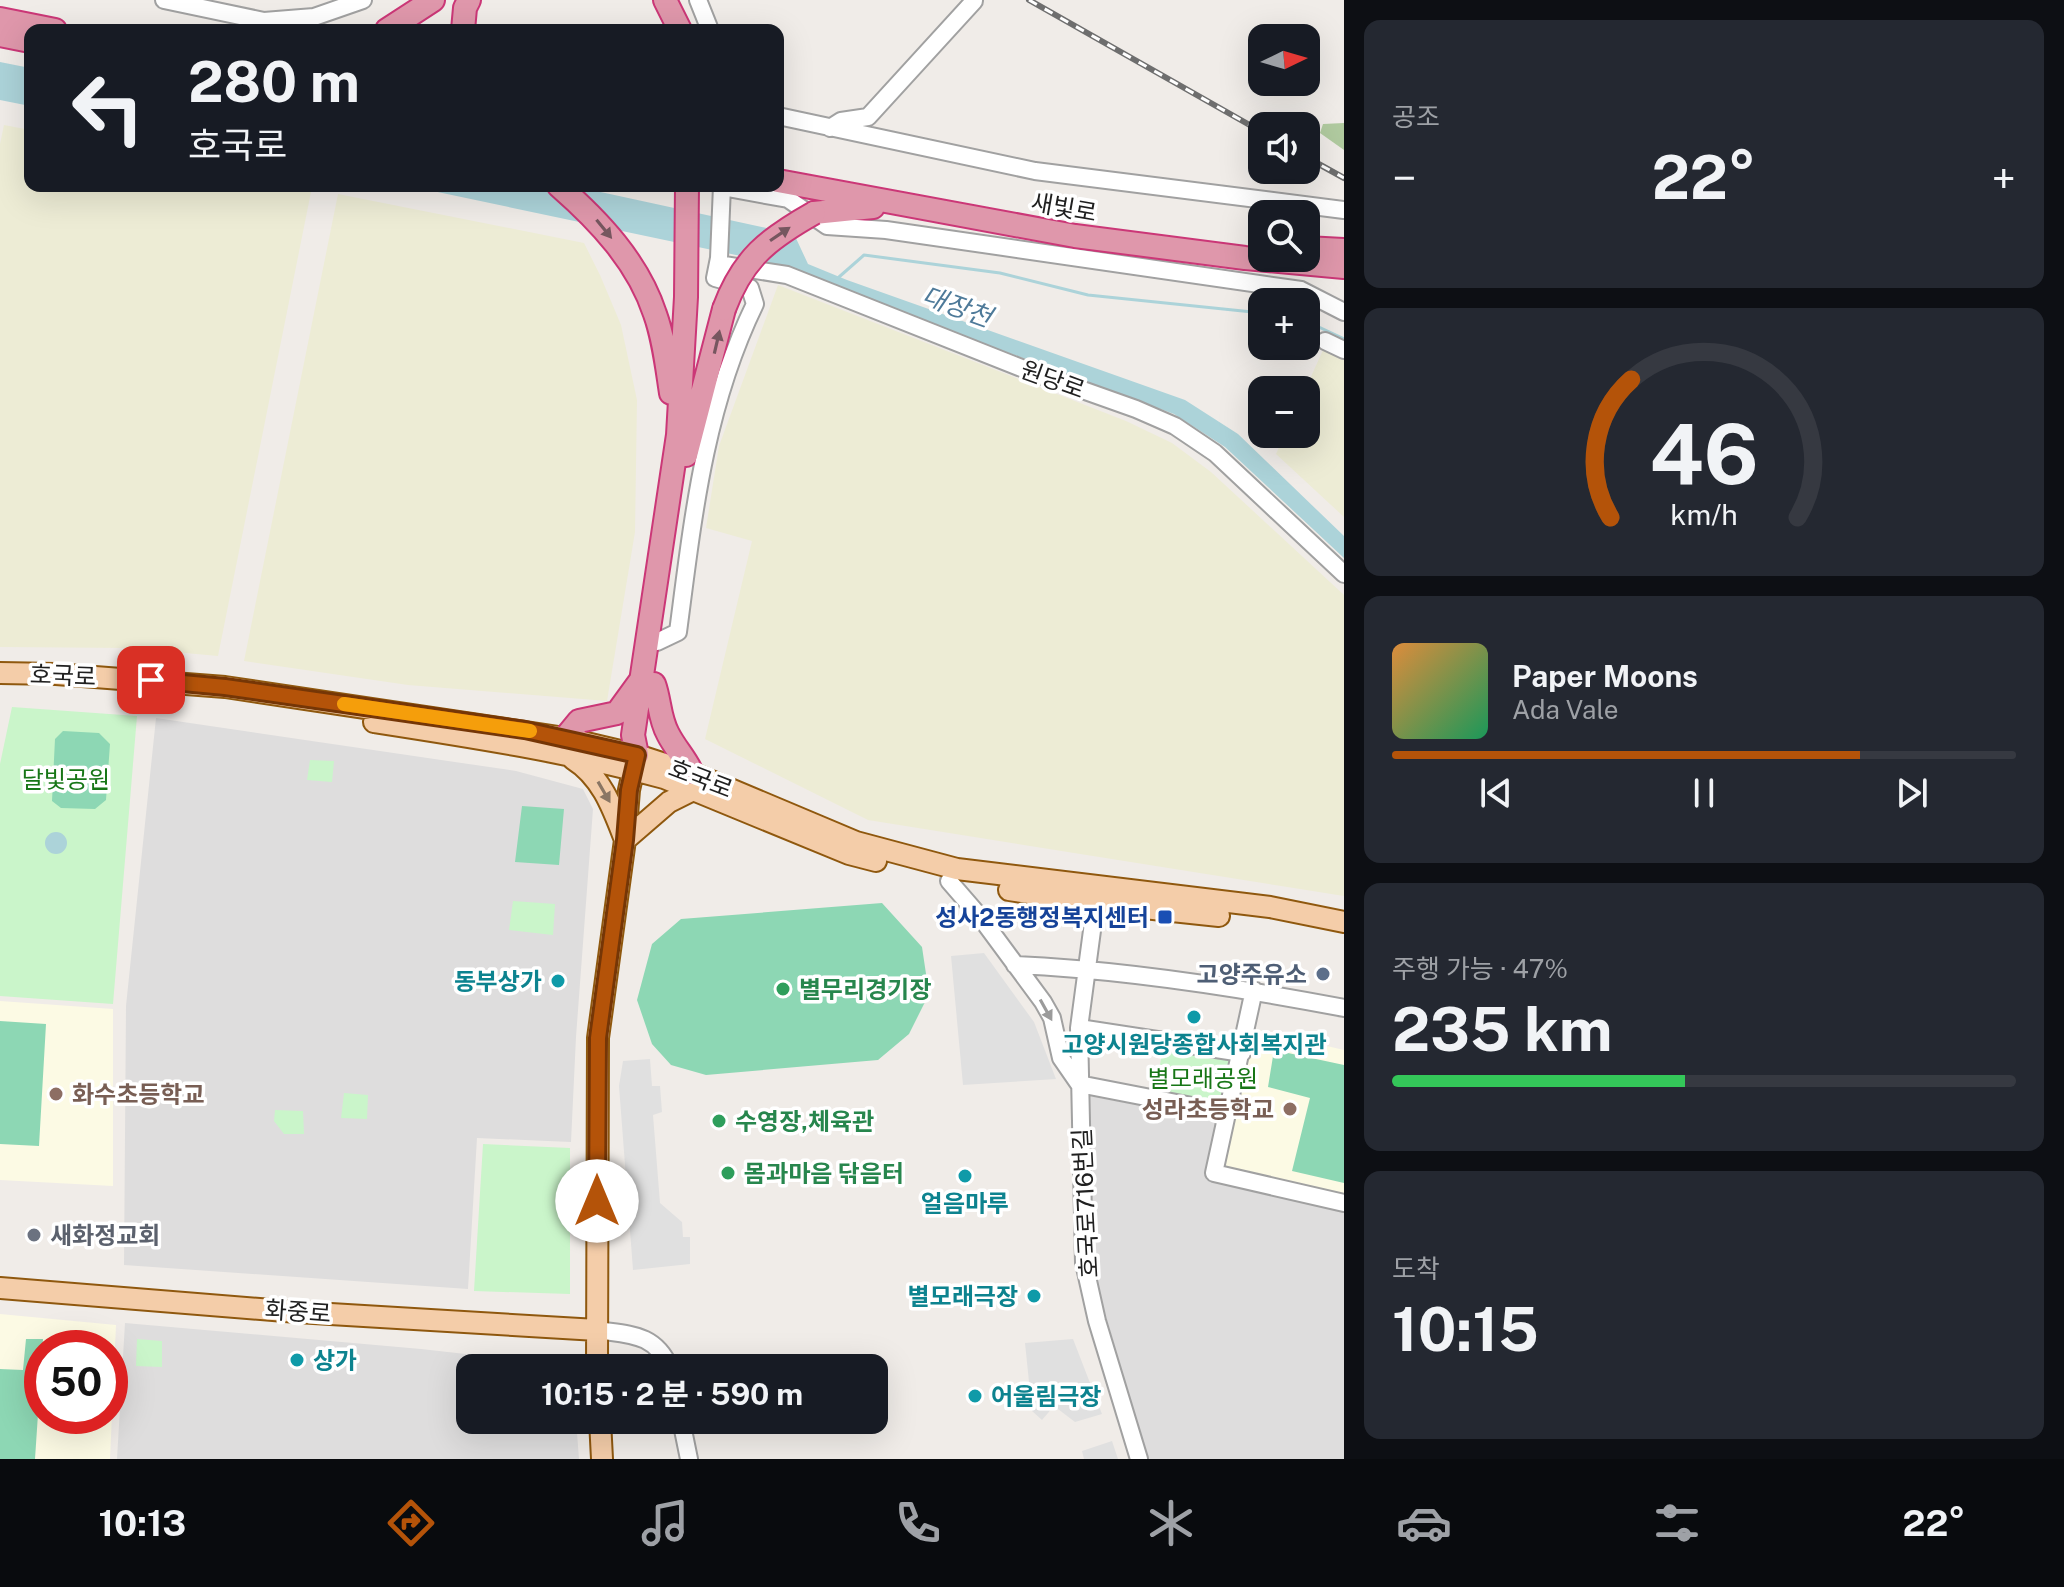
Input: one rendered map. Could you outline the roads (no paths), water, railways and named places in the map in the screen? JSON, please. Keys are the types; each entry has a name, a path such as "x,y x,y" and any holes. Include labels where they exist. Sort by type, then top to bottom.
{"highway":[{"path":"396,24 433,0"},
{"path":"464,24 469,0"},
{"path":"665,0 677,24"},
{"path":"676,0 687,24"},
{"path":"0,19 25,24"},
{"path":"0,35 24,40"},
{"name":"새빛로","path":"784,166 1079,222 1248,242"},
{"name":"새빛로","path":"784,182 1075,236 1344,267"},
{"path":"566,192 592,215 620,248 640,280 655,313 678,435"},
{"path":"566,746 579,721 617,713 647,681 678,435 690,297 687,192"},
{"path":"680,499 695,192"},
{"path":"635,762 633,735 657,642 687,452 732,289 745,266 762,247 782,231 814,213 908,205"},
{"path":"1320,249 1344,250"},
{"path":"647,681 659,698 660,717 667,734 686,758 693,782"}],"main road":[{"name":"호국로","path":"0,673 56,674 225,687 566,746 635,762 856,842 957,869 1097,895 1344,934"},
{"name":"호국로","path":"0,684 224,699 526,746 566,746"},
{"path":"566,746 587,767 609,799 625,840"},
{"path":"597,1354 598,1038 635,762"},
{"name":"호국로","path":"693,782 849,854 949,881 1270,907 1344,922"},
{"path":"625,840 693,782"},
{"name":"화중로","path":"0,1288 297,1312 597,1330"},
{"path":"601,1434 602,1459"}],"street":[{"path":"164,0 195,2 264,21 314,17 363,0"},
{"path":"698,0 708,24"},
{"path":"830,128 841,121 868,117 972,0"},
{"path":"784,117 1035,171 1344,210"},
{"path":"657,642 678,632 697,486 706,444 739,337 755,304 750,288 715,278 722,192 788,199 827,226 886,230 1301,290 1344,312"},
{"name":"원당로","path":"718,261 787,275 1175,426 1215,453 1344,574"},
{"path":"1325,341 1344,350"},
{"path":"949,881 981,918 1052,1018 1061,1058 1079,1084 1228,1113"},
{"name":"호국로716번길","path":"1097,895 1079,1028 1084,1263 1097,1321 1139,1459"},
{"path":"1015,965 1087,968 1254,990 1344,1008"},
{"path":"1254,990 1214,1173 1344,1203"},
{"path":"1079,1028 1242,1053"},
{"path":"597,1330 639,1337 663,1354"},
{"path":"684,1434 689,1459"}],"water":[{"path":"0,62 24,67 24,105 0,100"},
{"path":"437,192 601,192 794,234 808,264 1185,400 1238,434 1248,444 1248,448 1253,448 1344,536 1344,558 1225,447 1174,414 755,259"},
{"path":"52,832 60,832 67,843 60,854 52,854 45,847 45,839"}],"waterway":[{"path":"839,277 864,255 1000,273 1088,295 1248,312"},
{"path":"1320,328 1344,339"}],"railway":[{"path":"1029,0 1248,124"},
{"path":"1320,165 1344,178"}],"place":[{"name":"성사2동행정복지센터","path":"1165,917"},
{"name":"고양주유소","path":"1323,974"},
{"name":"동부상가","path":"558,981"},
{"name":"별무리경기장","path":"783,989"},
{"name":"고양시원당종합사회복지관","path":"1194,1017"},
{"name":"화수초등학교","path":"56,1094"},
{"name":"성라초등학교","path":"1290,1109"},
{"name":"수영장,체육관","path":"719,1121"},
{"name":"몸과마음 닦음터","path":"728,1173"},
{"name":"얼음마루","path":"965,1176"},
{"name":"새화정교회","path":"34,1235"},
{"name":"별모래극장","path":"1034,1296"},
{"name":"상가","path":"297,1360"},
{"name":"어울림극장","path":"975,1396"}],"water label":[{"name":"대장천","path":"957,306"}],"park label":[{"name":"달빛공원","path":"66,779"},
{"name":"별모래공원","path":"1203,1078"}]}
